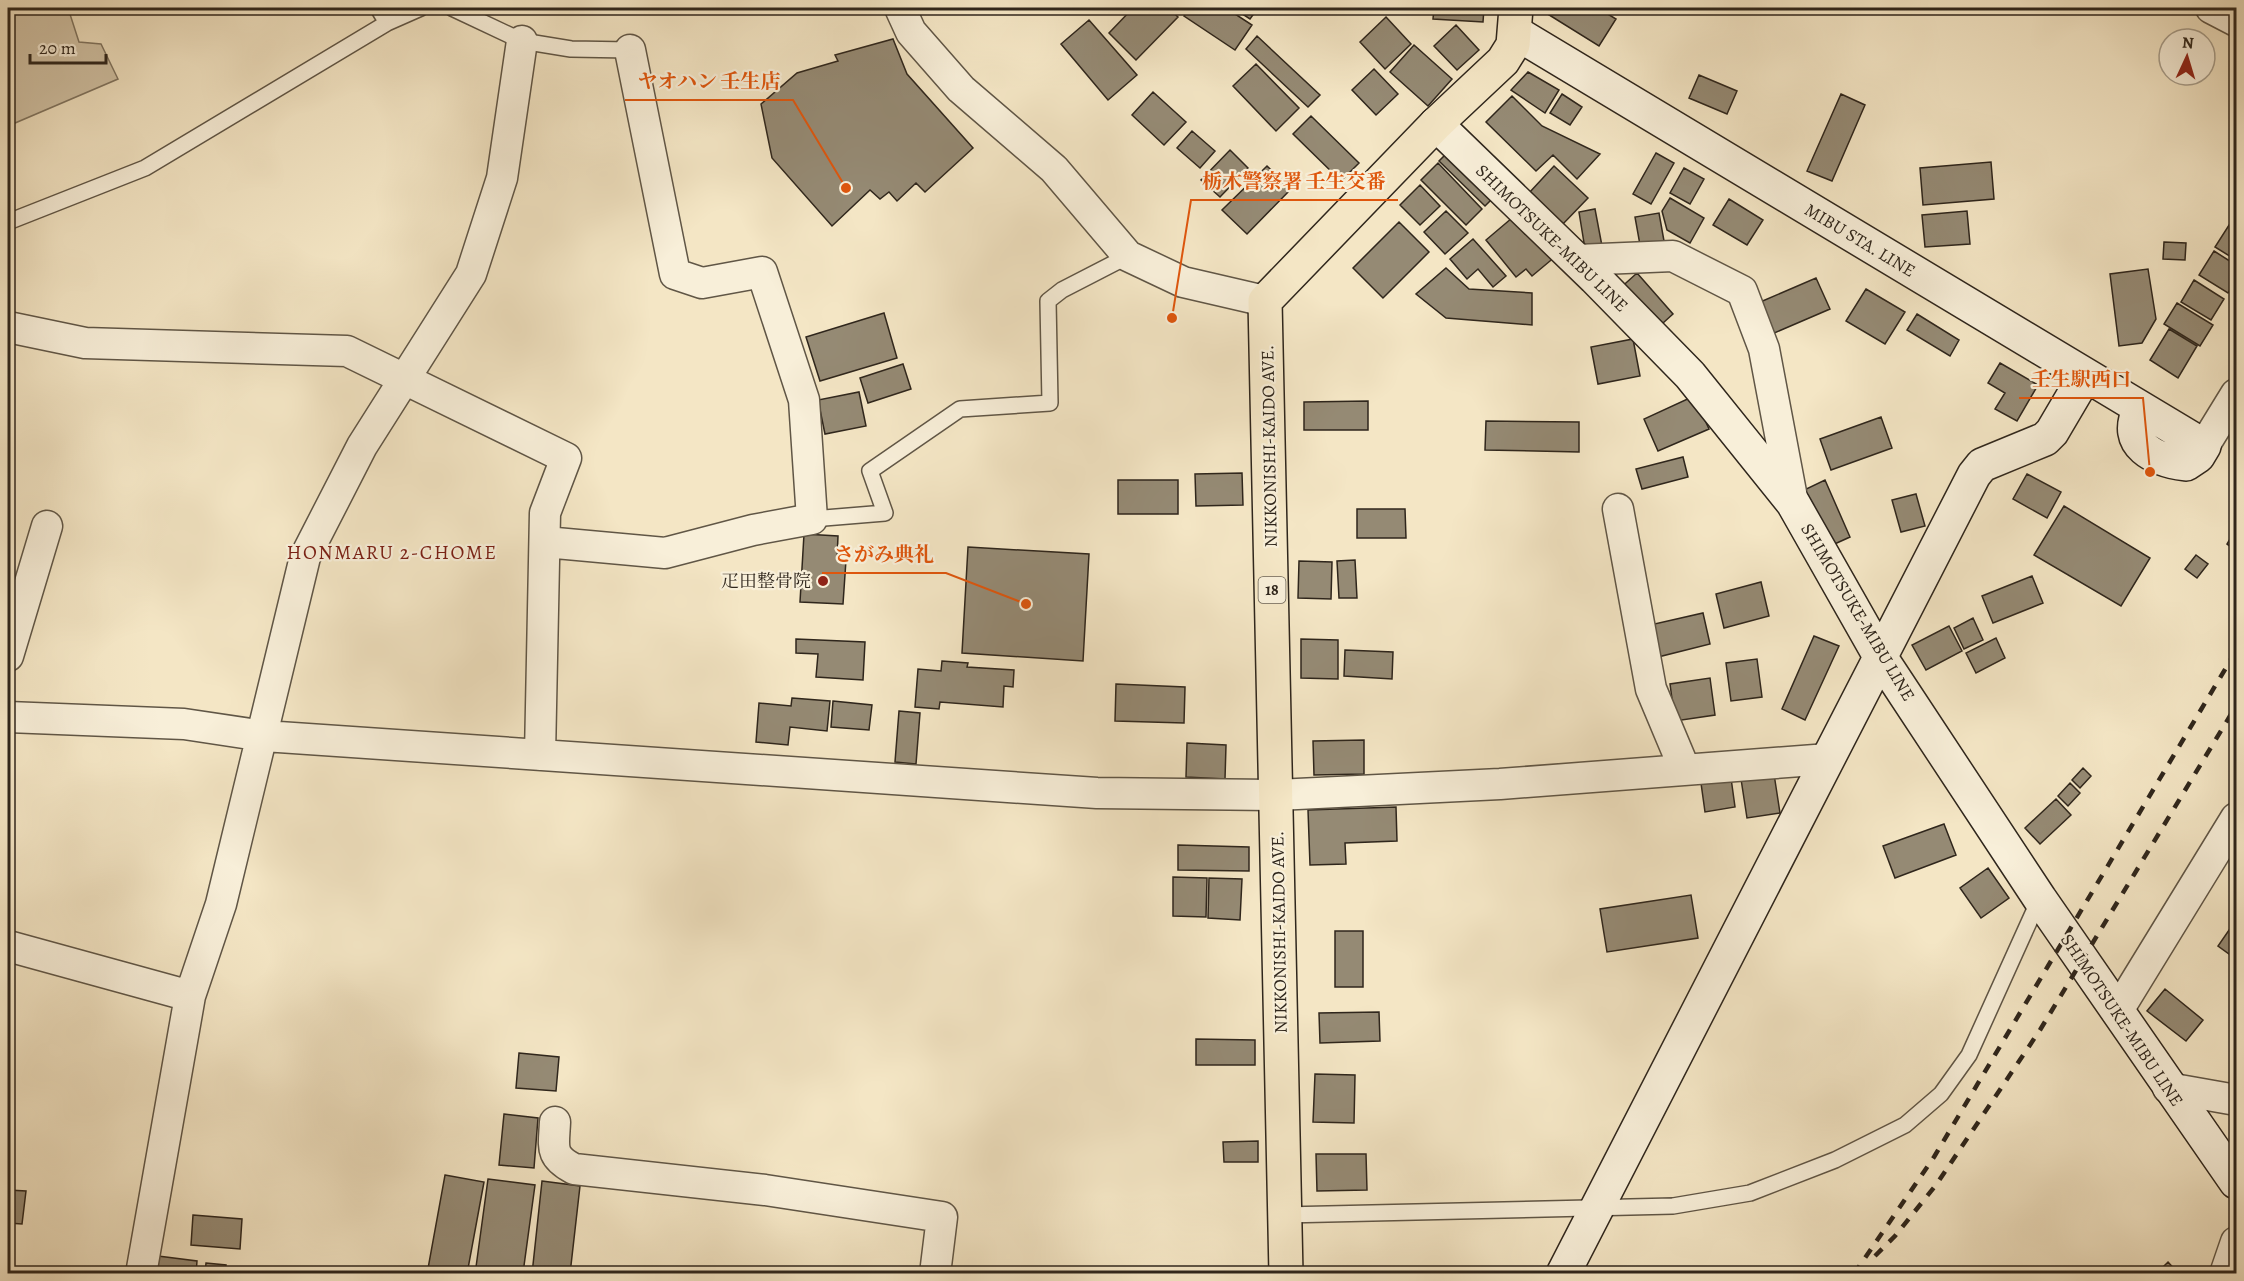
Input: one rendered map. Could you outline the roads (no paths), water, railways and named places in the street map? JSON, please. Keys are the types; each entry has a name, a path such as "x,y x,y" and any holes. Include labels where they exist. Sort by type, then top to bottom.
{"main road":[{"path":"1265,301 1436,124 1503,61 1513,45 1516,20"},
{"name":"MIBU STA. LINE","path":"1516,20 2085,376 2204,446"},
{"name":"SHIMOTSUKE-MIBU LINE","path":"1436,124 1690,375 1793,503 1881,658 2168,1088 2236,1182"},
{"name":"NIKKONISHI-KAIDO AVE.","path":"1265,301 1286,1274"},
{"path":"1563,1274 1974,475 1982,465 2045,439 2052,432 2085,376"}],"street":[{"path":"900,8 911,32 961,89 1054,169 1128,256 1183,282 1265,301"},
{"path":"2211,8 2236,21"},
{"path":"141,1274 190,996 221,904 264,736 305,557 362,446 406,380 471,274 502,178 522,41"},
{"path":"545,542 665,553 753,530 812,519 804,400 762,272 702,283 675,274 630,50"},
{"path":"1576,260 1673,256 1742,291 1764,349 1793,503"},
{"path":"8,327 85,343 347,351 566,458 545,513 540,755"},
{"path":"2204,446 2236,394"},
{"path":"1618,509 1651,689 1685,770"},
{"path":"8,656 47,526"},
{"path":"8,717 184,724 264,736 1008,789 1097,793 1277,795 1500,784 1828,759"},
{"path":"2117,1012 2236,818"},
{"path":"8,946 190,996"},
{"path":"2168,1088 2236,1100"},
{"path":"555,1122 554,1154 561,1162 574,1169 765,1190 942,1217 935,1274"},
{"path":"2225,1274 2236,1242"}],"lane":[{"path":"378,8 387,22"},
{"path":"8,222 145,168 387,22 421,8"},
{"path":"452,8 522,41 570,49 630,50"},
{"path":"812,519 885,513 870,471 960,409 1050,403 1048,301 1062,290 1128,256"},
{"path":"1284,1215 1673,1206 1750,1193 1834,1160 1905,1125 1941,1094 1969,1055 2040,899"}],"railway":[{"path":"1854,1274 1934,1157 2236,651"},
{"path":"1875,1256 1895,1236 1936,1185 2040,1030 2236,706"}],"place":[{"name":"ヤオハン 壬生店","path":"846,188"},
{"name":"栃木警察署 壬生交番","path":"1172,318"},
{"name":"壬生駅西口","path":"2150,472"},
{"name":"疋田整骨院","path":"823,581"},
{"name":"さがみ典礼","path":"1026,604"}],"district":[{"name":"HONMARU 2-CHOME","path":"392,552"}]}
